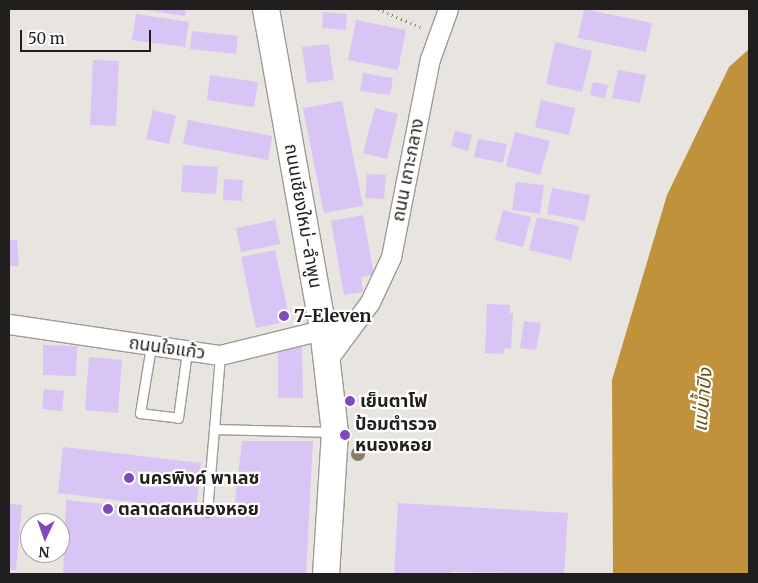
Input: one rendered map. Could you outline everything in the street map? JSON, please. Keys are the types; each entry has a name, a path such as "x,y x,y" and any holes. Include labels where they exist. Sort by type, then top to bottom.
{"main road":[{"name":"ถนนเชียงใหม่-ลำพูน","path":"266,9 323,329 336,432 326,574"}],"street":[{"name":"ถนน เกาะกลาง","path":"327,360 370,302 390,257 414,135 438,35 448,9"},
{"name":"ถนนใจแก้ว","path":"9,324 220,355 323,329"},
{"path":"323,329 352,324"}],"lane":[{"path":"151,346 140,413 178,418 187,351"},
{"path":"207,512 220,355"},
{"path":"214,429 336,432"}],"path":[{"path":"378,9 438,35"}],"water":[{"name":"แม่น้ำปิง","path":"749,49 749,574 613,574 612,380 667,195 729,67"}],"building":[{"path":"140,9 186,9 185,16"},
{"path":"584,9 652,23 646,52 578,38"},
{"path":"323,12 347,14 346,30 322,28"},
{"path":"136,14 189,22 185,47 132,40"},
{"path":"356,20 406,30 398,70 348,60"},
{"path":"192,31 238,36 236,54 190,49"},
{"path":"555,42 592,51 582,92 546,84"},
{"path":"329,44 334,80 307,83 302,47"},
{"path":"93,60 119,61 116,126 90,125"},
{"path":"618,70 646,75 640,103 612,98"},
{"path":"363,73 393,78 390,95 360,91"},
{"path":"210,75 258,82 254,107 207,100"},
{"path":"593,82 608,85 605,98 590,95"},
{"path":"541,100 575,108 569,135 535,127"},
{"path":"342,101 363,206 324,213 303,108"},
{"path":"375,108 398,114 387,159 363,153"},
{"path":"153,110 176,116 169,144 146,139"},
{"path":"188,120 272,136 268,160 183,144"},
{"path":"455,131 472,135 468,151 451,146"},
{"path":"515,132 550,141 540,175 506,166"},
{"path":"478,139 507,144 503,163 474,157"},
{"path":"183,165 218,167 216,194 181,192"},
{"path":"367,174 386,175 384,199 365,198"},
{"path":"224,179 243,180 242,201 223,200"},
{"path":"516,182 544,185 540,214 512,210"},
{"path":"552,188 590,195 585,221 547,214"},
{"path":"503,210 531,217 523,247 495,240"},
{"path":"363,215 374,275 361,277 363,292 344,295 331,221"},
{"path":"537,217 579,226 571,260 529,250"},
{"path":"275,220 280,244 241,252 236,228"},
{"path":"9,240 17,240 19,266 9,266"},
{"path":"275,250 290,321 256,328 241,257"},
{"path":"487,304 510,305 510,313 513,313 511,349 504,348 503,354 485,353"},
{"path":"524,321 541,323 536,350 520,348"},
{"path":"43,345 77,346 76,376 43,375"},
{"path":"302,345 303,398 278,398 278,346"},
{"path":"89,357 122,360 118,413 85,410"},
{"path":"44,389 64,391 62,411 42,409"},
{"name":"ตลาดสดหนองหอย","path":"242,441 313,441 306,574 63,574 63,563 70,563 70,513 65,513 66,500 233,518"},
{"name":"นครพิงค์ พาเลซ","path":"63,447 201,463 196,510 58,493"},
{"path":"398,503 568,513 564,574 451,572 451,574 394,574"},
{"path":"9,504 22,505 16,570 9,570"}],"place":[{"name":"7-Eleven","path":"284,316"},
{"name":"เย็นตาโฟ","path":"350,401"},
{"name":"ป้อมตำรวจ หนองหอย","path":"345,435"},
{"name":"นครพิงค์ พาเลซ","path":"129,478"},
{"name":"ตลาดสดหนองหอย","path":"108,509"}]}
